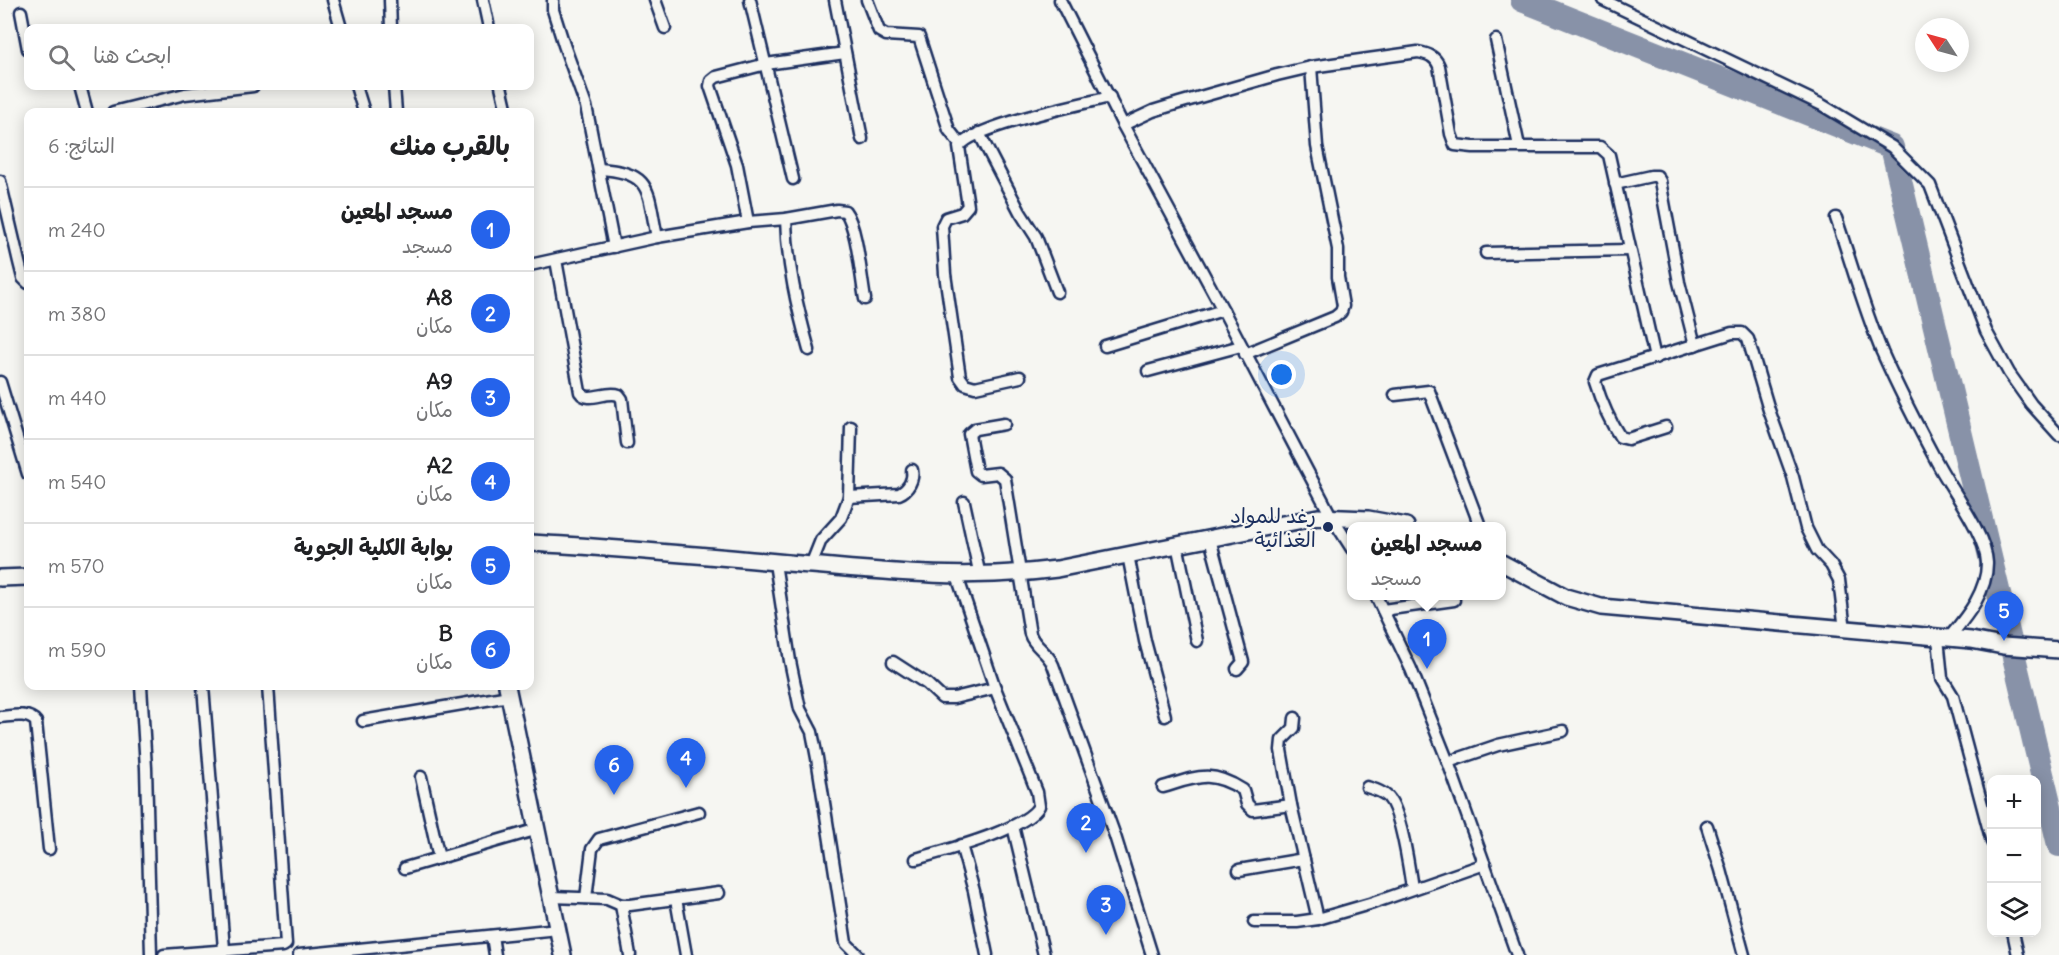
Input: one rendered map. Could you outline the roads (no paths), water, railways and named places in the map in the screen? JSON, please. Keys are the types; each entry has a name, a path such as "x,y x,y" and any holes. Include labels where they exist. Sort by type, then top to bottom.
{"street":[{"path":"333,0 340,24"},
{"path":"390,0 391,24"},
{"path":"483,0 488,24"},
{"path":"553,0 553,10 586,106 614,247"},
{"path":"654,0 665,28"},
{"path":"750,0 793,179"},
{"path":"835,0 862,139"},
{"path":"867,0 879,31 886,35 919,37 949,130 960,144 959,156 968,206 962,213 946,218 942,226 945,274 960,377 964,384 975,387 1020,377"},
{"path":"1060,0 1123,125 1331,516 1347,541"},
{"path":"1603,0 1822,105 1892,147 1930,185 1986,331 2014,381 2059,435"},
{"path":"21,12 24,28"},
{"path":"1496,40 1519,146"},
{"path":"1123,125 1153,111 1311,67 1418,52 1427,54 1436,60 1439,66 1455,145 1600,147 1609,155 1655,358"},
{"path":"748,222 737,165 710,86 711,81 716,77 766,64 845,53"},
{"path":"1148,370 1243,350 1335,317 1341,312 1343,306 1338,277 1338,249 1317,146 1311,67"},
{"path":"81,90 85,108"},
{"path":"129,108 185,94 219,90"},
{"path":"357,90 363,108"},
{"path":"394,90 396,108"},
{"path":"502,90 506,108"},
{"path":"960,144 1006,124 1110,97"},
{"path":"980,134 1020,212 1036,237 1057,292"},
{"path":"599,169 617,170 632,175 646,186 657,237"},
{"path":"1615,184 1651,176 1657,176 1660,181 1678,282 1695,345"},
{"path":"0,181 24,279"},
{"path":"534,264 657,237 837,210 845,211 850,216 865,299"},
{"path":"1836,218 1882,350 1931,450 1978,532 1984,549 1986,567 1983,585 1968,615 1943,638 1942,678 1953,696 1989,829"},
{"path":"786,219 789,267 809,350"},
{"path":"1486,254 1630,250"},
{"path":"556,260 580,392 587,397 609,393 619,395 622,399 627,443"},
{"path":"1106,346 1223,310"},
{"path":"1666,427 1628,439 1620,437 1606,411 1595,382 1598,375 1732,333 1742,333 1748,339 1793,477 1806,528 1816,550 1831,566 1839,580 1845,630"},
{"path":"0,382 24,461"},
{"path":"1395,395 1429,391 1478,522"},
{"path":"1004,424 975,429 969,434 977,474 998,472 1005,479 1019,574 1032,639 1048,655 1053,664 1115,837 1152,955"},
{"path":"811,565 820,540 841,518 849,497 851,427"},
{"path":"849,497 904,492 910,484 912,470"},
{"path":"964,502 980,576"},
{"path":"534,543 775,563 980,576 1019,574 1128,555 1281,523 1331,516 1384,522"},
{"path":"1210,539 1243,662 1237,669"},
{"path":"1177,544 1197,641"},
{"path":"1128,555 1145,641 1165,716"},
{"path":"775,563 800,709 809,724 813,741 846,943 858,955"},
{"path":"1506,565 1566,597 1601,607 2059,650"},
{"path":"916,859 1013,826 1036,812 1039,806 1039,800 995,688 957,576"},
{"path":"0,578 24,577"},
{"path":"1378,600 1411,669 1448,762 1518,955"},
{"path":"1383,610 1454,600"},
{"path":"1971,640 2001,638 2059,640"},
{"path":"893,662 927,684 942,698 954,698 995,688"},
{"path":"141,690 146,768 151,955"},
{"path":"202,690 224,949"},
{"path":"164,955 283,946 287,940 268,690"},
{"path":"363,721 508,691 563,955"},
{"path":"0,717 28,716 34,718 36,722 49,849"},
{"path":"1295,718 1294,728 1282,740 1281,750 1317,919"},
{"path":"1448,762 1498,745 1563,731"},
{"path":"1163,787 1200,776 1211,776 1243,790 1247,804 1253,810 1291,805"},
{"path":"421,777 440,858"},
{"path":"1366,788 1384,794 1391,802 1404,841 1412,888"},
{"path":"586,898 592,849 599,839 699,812"},
{"path":"1013,826 1044,955"},
{"path":"1707,826 1744,955"},
{"path":"405,868 538,829"},
{"path":"961,845 974,891 987,955"},
{"path":"1239,870 1304,860"},
{"path":"1254,922 1297,922 1317,919 1485,864"},
{"path":"552,897 607,899 621,905 719,893"},
{"path":"676,899 686,955"},
{"path":"621,905 630,955"},
{"path":"298,955 328,954 558,929"},
{"path":"492,936 495,955"},
{"path":"2014,937 2018,955"}],"place":[{"name":"رغد للمواد الغذائية","path":"1328,527"},
{"name":"بوابة الكلية الجوية","path":"2004,641"},
{"name":"مسجد المعين","path":"1427,669"},
{"name":"A2","path":"686,788"},
{"name":"B","path":"614,795"},
{"name":"A8","path":"1086,853"},
{"name":"A9","path":"1106,935"}]}
